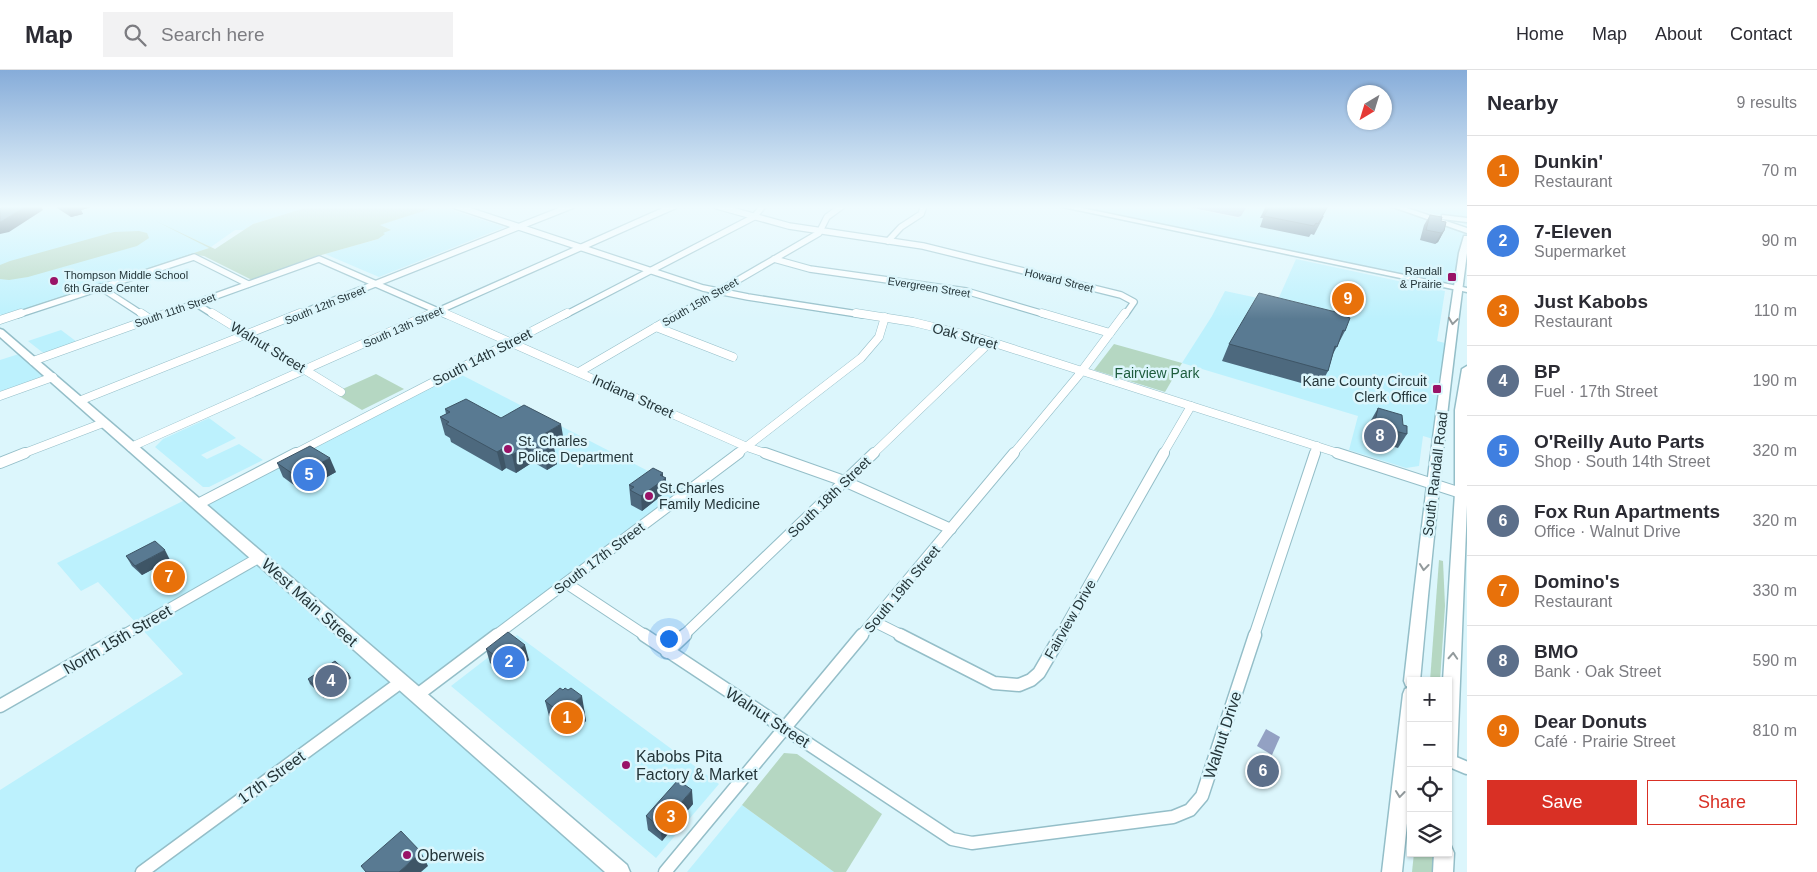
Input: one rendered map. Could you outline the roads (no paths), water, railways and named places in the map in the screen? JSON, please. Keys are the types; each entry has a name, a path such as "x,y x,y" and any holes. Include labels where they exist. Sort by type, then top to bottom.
{"main road":[{"name":"South Randall Road","path":"1412,677 1432,484 1462,289 1463,252 1465,243"},
{"name":"West Main Street","path":"0,332 103,423 260,556 400,682 620,872"},
{"name":"South Randall Road","path":"1450,722 1464,494 1461,410 1467,369"},
{"path":"1392,872 1408,722"},
{"path":"1444,857 1444,872"}],"street":[{"name":"South 12th Street","path":"79,401 250,335 477,243"},
{"name":"Oak Street","path":"568,243 718,291 885,317 932,326 990,342 1464,494"},
{"name":"South 13th Street","path":"131,447 592,243"},
{"name":"South 14th Street","path":"198,504 704,243"},
{"name":"South 15th Street","path":"579,372 801,243"},
{"name":"Howard Street","path":"905,243 923,246 1121,295 1132,298 1134,302"},
{"path":"1242,243 1462,289"},
{"path":"0,320 194,258 248,284"},
{"name":"Indiana Street","path":"318,259 747,447 844,481 951,529"},
{"name":"South 11th Street","path":"33,361 318,259"},
{"name":"Evergreen Street","path":"774,259 810,269 966,292 1110,333"},
{"path":"100,287 150,319"},
{"name":"South 19th Street","path":"665,872 1082,371 1134,302"},
{"name":"Walnut Street","path":"195,303 341,392"},
{"name":"South 17th Street","path":"416,696 747,447 861,358 878,337 885,317"},
{"path":"656,327 733,357"},
{"name":"South 18th Street","path":"667,652 990,342"},
{"path":"0,396 53,377"},
{"name":"Fairview Drive","path":"875,622 988,680 1007,685 1019,685 1031,680 1040,673 1191,406"},
{"path":"0,463 103,423"},
{"name":"Walnut Drive","path":"972,843 1173,817 1188,812 1196,806 1205,788 1316,446"},
{"name":"North 15th Street","path":"0,706 260,556"},
{"name":"Walnut Street","path":"566,583 667,652 939,831 952,839 972,843"},
{"name":"17th Street","path":"142,872 400,682"},
{"path":"1452,761 1467,768"}],"place":[{"name":"Randall & Prairie","path":"1452,277"},
{"name":"Thompson Middle School 6th Grade Center","path":"54,281"},
{"name":"Dear Donuts","path":"1348,299"},
{"name":"Kane County Circuit Clerk Office","path":"1437,389"},
{"name":"BMO","path":"1380,436"},
{"name":"St. Charles Police Department","path":"508,449"},
{"name":"O'Reilly Auto Parts","path":"309,475"},
{"name":"St.Charles Family Medicine","path":"649,496"},
{"name":"Domino's","path":"169,577"},
{"name":"7-Eleven","path":"509,662"},
{"name":"BP","path":"331,681"},
{"name":"Dunkin'","path":"567,718"},
{"name":"Kabobs Pita Factory & Market","path":"626,765"},
{"name":"Fox Run Apartments","path":"1263,771"},
{"name":"Just Kabobs","path":"671,817"},
{"name":"Oberweis","path":"407,855"}],"park label":[{"name":"Fairview Park","path":"1157,373"}]}
